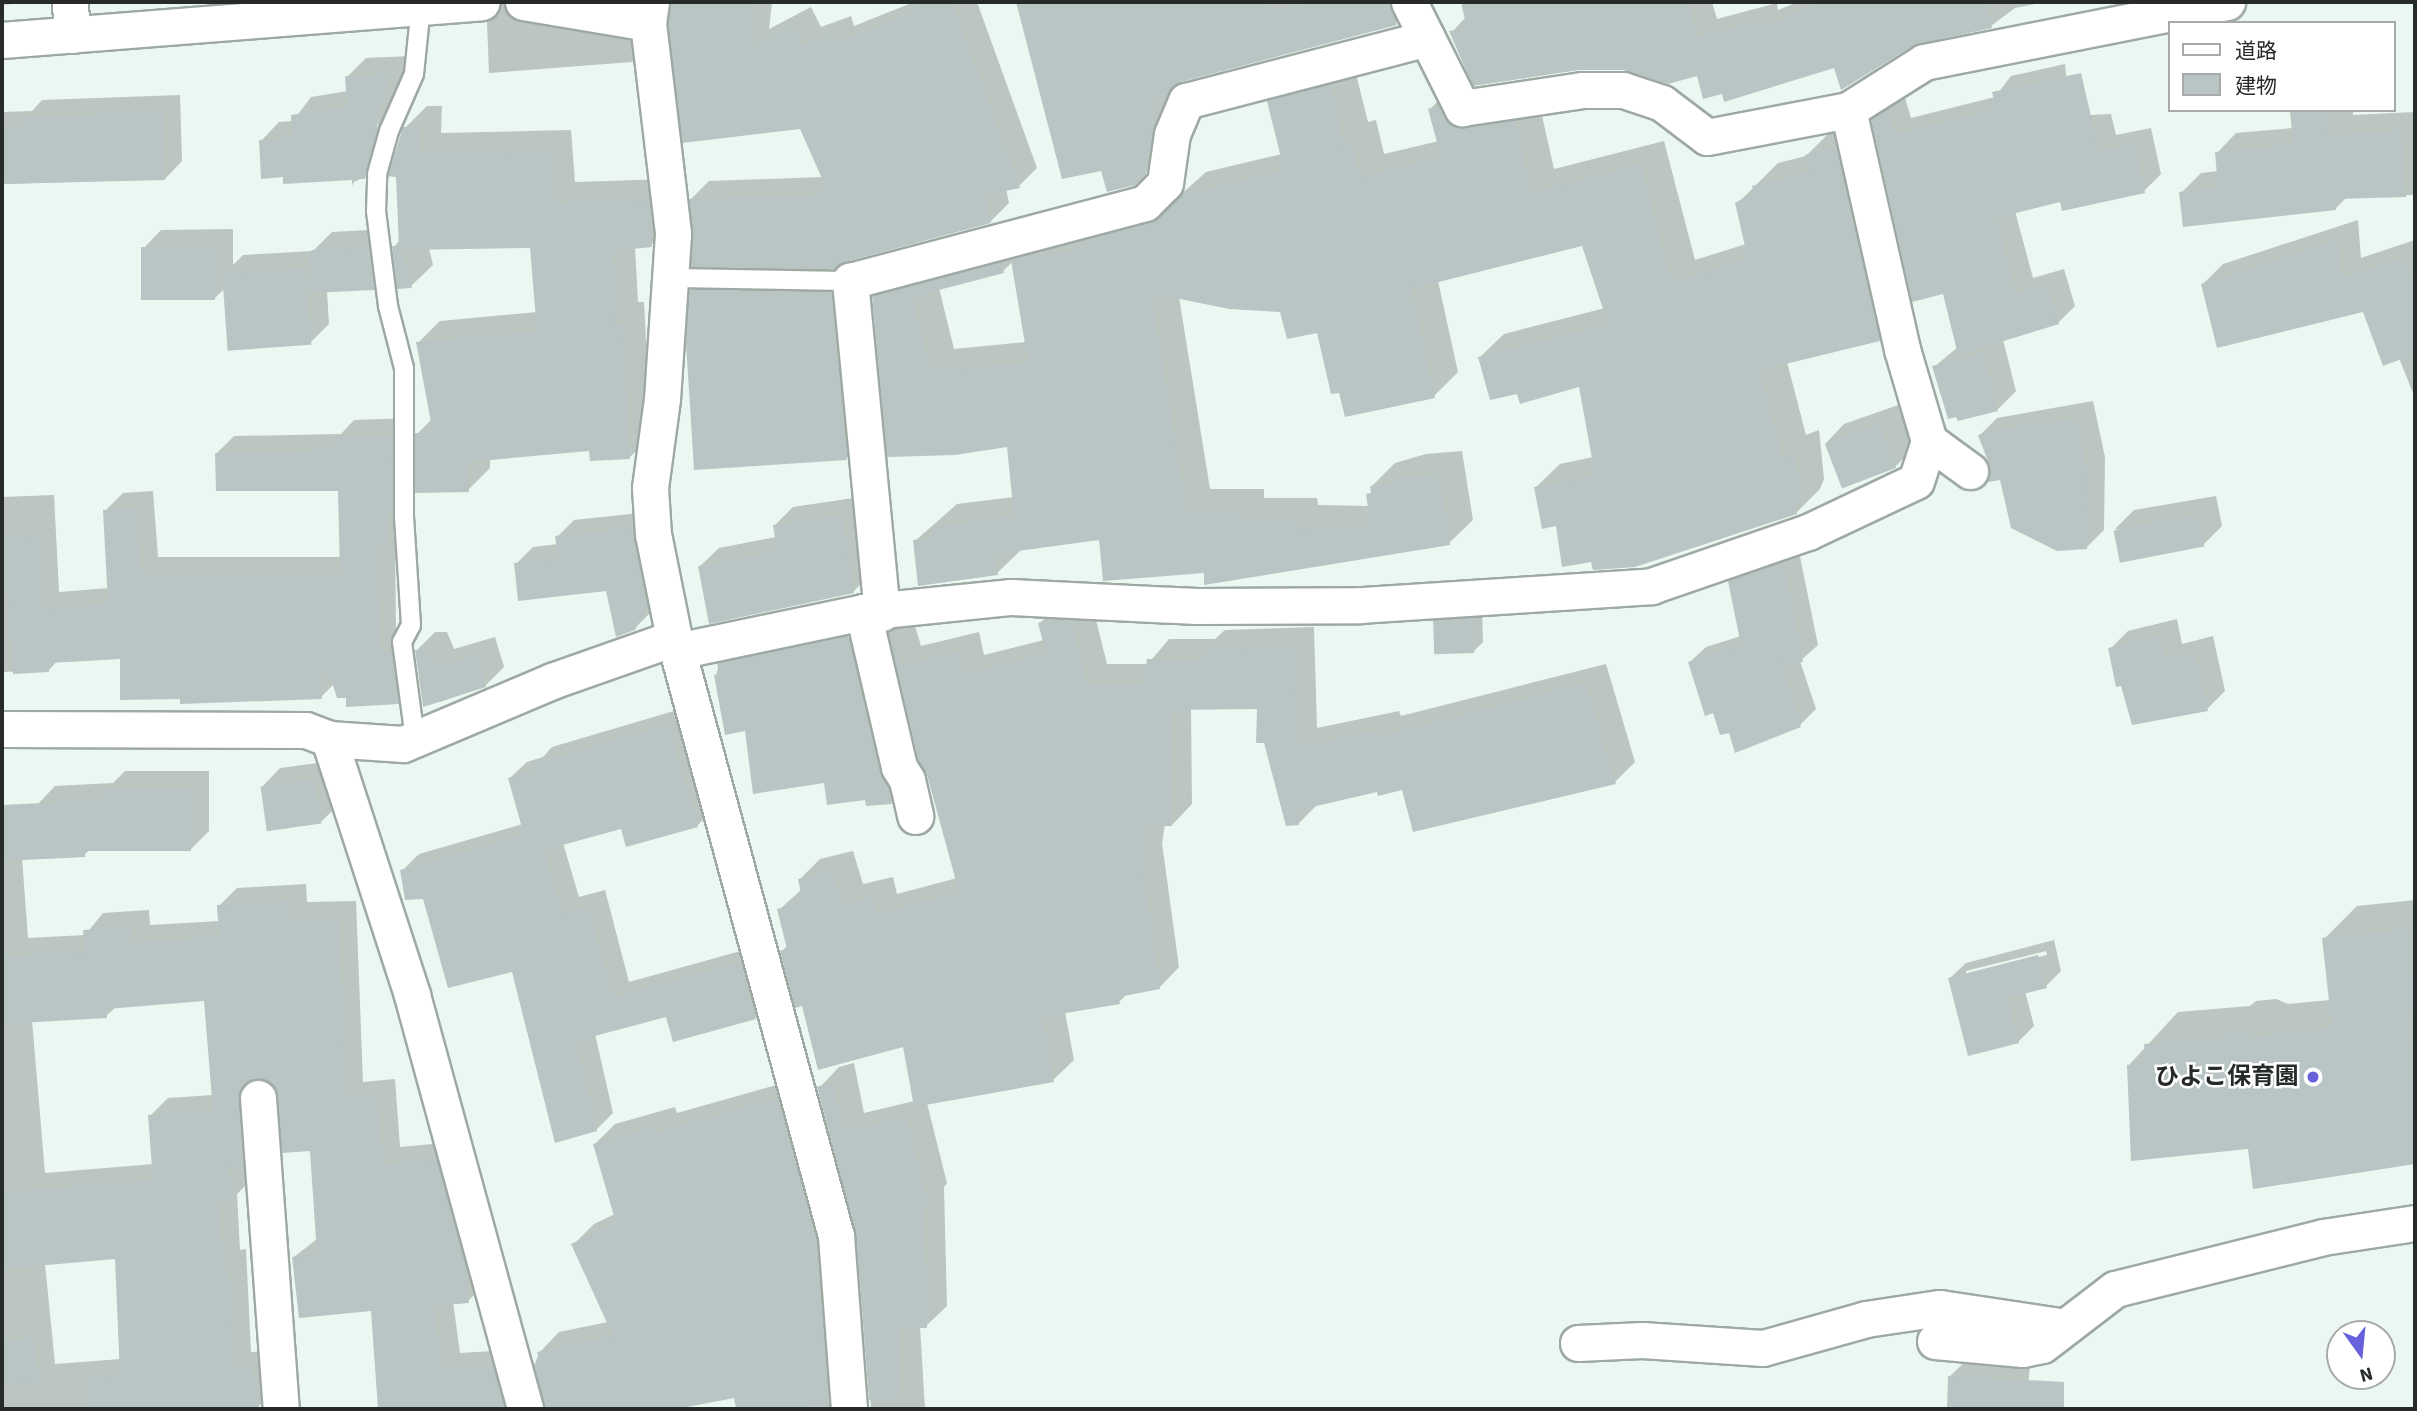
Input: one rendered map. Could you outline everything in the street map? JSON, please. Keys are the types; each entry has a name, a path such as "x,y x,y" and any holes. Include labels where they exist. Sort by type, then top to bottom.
{"street":[{"path":"2,40 71,19 481,2"},
{"path":"523,2 650,12 673,234 672,278 650,488 653,534 675,644 836,1236 849,1409"},
{"path":"1409,2 1461,108 1582,90 1623,90 1662,103 1707,137 1848,110 1924,62 2227,2"},
{"path":"915,816 907,780 898,767 873,612 850,281 1145,204 1166,183 1171,134 1186,101 1427,38"},
{"path":"2,729 306,730 329,739 403,744 552,681 675,644 873,612 1011,597 1197,606 1361,605 1651,586 1808,532 1916,481 1929,441 1902,349 1848,110"},
{"path":"1929,441 1970,471"},
{"path":"329,739 412,995 525,1409"},
{"path":"258,1098 281,1409"},
{"path":"1935,1341 2023,1349 2042,1345 2115,1289 2323,1237 2415,1223"},
{"path":"1578,1343 1642,1340 1763,1348 1866,1319 1940,1308 2065,1327"}],"lane":[{"path":"415,739 402,642 411,625 404,517 404,368 388,306 376,211 377,174 388,131 414,74 421,6"},
{"path":"672,278 850,281"}],"building":[{"path":"671,2 754,2 750,46 792,25 802,45 832,33 836,43 915,11 912,2 952,2 1020,188 985,195 991,223 845,262 834,269 691,267 689,199 829,194 800,129 682,143 668,24"},
{"path":"1016,2 1267,2 1269,12 1311,2 1389,2 1397,25 1181,82 1167,94 1149,99 1152,131 1146,174 1135,185 1107,192 1101,171 1062,179"},
{"path":"1461,2 1688,2 1698,37 1759,21 1760,27 1822,2 1986,2 1992,28 1914,45 1841,90 1834,68 1724,102 1722,94 1703,99 1697,76 1668,84 1623,70 1579,70 1473,86 1449,31 1467,29"},
{"path":"2081,73 2099,151 2135,144 2145,193 2062,211 2060,202 1996,218 2016,294 2047,285 2059,324 1958,355 1943,294 1912,302 1871,119 1887,109 1894,134 1996,109 1992,92"},
{"path":"392,74 374,127 379,127 365,179 355,179 352,186 352,180 283,184 283,177 261,179 259,140 292,138 291,115 347,106 345,76"},
{"path":"1330,84 1344,145 1352,143 1360,177 1441,157 1428,109 1439,106 1453,126 1515,120 1531,192 1641,164 1671,282 1748,259 1735,203 1754,192 1752,186 1809,172 1805,155 1836,147 1880,341 1760,370 1782,457 1795,452 1802,504 1795,506 1797,514 1635,567 1593,570 1591,562 1562,567 1556,526 1542,529 1534,487 1595,475 1579,387 1520,404 1517,394 1490,400 1478,357 1608,324 1582,246 1411,289 1435,398 1345,417 1339,393 1331,394 1317,333 1287,339 1280,312 1229,309 1151,293 1187,512 1241,512 1241,521 1294,520 1295,528 1371,529 1366,494 1371,493 1370,486 1401,481 1400,477 1439,474 1450,545 1204,585 1204,573 1103,581 1099,540 996,554 998,575 918,586 913,540 932,538 931,527 1014,516 1007,447 955,455 887,457 872,296 1001,262 1004,273 912,297 931,371 1028,362 1011,260 1089,248 1087,240 1151,222 1180,196 1284,170 1267,101"},
{"path":"163,112 165,180 2,184 2,128 23,127 22,117"},
{"path":"2290,112 2326,112 2328,135 2402,130 2406,197 2336,199 2336,210 2183,227 2179,192 2218,188 2215,152 2293,145"},
{"path":"403,127 420,127 420,154 550,151 554,203 649,200 652,247 613,251 616,324 623,323 630,459 590,461 589,451 468,462 469,492 415,493 415,433 433,433 416,342 537,331 530,248 403,250 412,288 397,289 392,246 399,246 396,177 388,176"},
{"path":"2338,239 2341,277 2404,257 2415,290 2415,354 2383,366 2363,312 2217,348 2201,284"},
{"path":"141,247 215,247 215,300 141,300"},
{"path":"369,247 375,290 310,293 308,254 312,250"},
{"path":"306,268 311,345 228,351 222,274"},
{"path":"689,290 831,292 847,460 694,470 686,343"},
{"path":"1983,353 1998,411 1958,421 1956,417 1948,419 1932,366"},
{"path":"2076,417 2088,475 2087,549 2057,551 2011,528 2000,480 1988,482 1989,464 1978,435 2044,420 2045,424"},
{"path":"1879,423 1896,468 1842,489 1825,444"},
{"path":"393,435 388,548 378,548 379,651 392,651 399,704 346,707 346,698 337,698 329,673 320,675 322,699 180,704 180,699 120,700 120,659 49,663 49,672 13,674 4,538 38,536 42,609 108,604 103,510 136,508 141,574 340,574 338,491 216,491 215,453 335,450 334,437"},
{"path":"2198,514 2204,546 2120,563 2114,530"},
{"path":"842,515 854,593 709,624 698,566 777,551 773,525"},
{"path":"632,528 647,608 635,630 616,637 606,591 518,601 514,563 558,559 555,536"},
{"path":"1783,562 1803,662 1781,664 1801,727 1735,753 1729,733 1720,735 1713,713 1705,716 1688,662 1741,645 1728,581"},
{"path":"1473,618 1474,653 1434,654 1433,619"},
{"path":"1052,619 1071,620 1087,683 1143,683 1147,659 1203,659 1202,649 1295,647 1297,747 1379,730 1381,736 1585,683 1616,784 1413,832 1402,790 1378,796 1377,792 1299,810 1299,825 1286,826 1264,743 1256,743 1257,709 1172,710 1172,826 1144,826 1147,861 1142,861 1160,989 1118,997 1120,1004 1042,1017 1054,1082 914,1107 903,1047 818,1070 802,1006 795,1008 780,951 787,949 777,909 803,903 798,879 833,871 842,904 873,897 877,914 959,892 927,775 918,759 888,632 892,630 901,665 959,652 964,674 1046,654 1038,623"},
{"path":"848,636 879,772 892,804 866,806 865,800 827,805 824,783 753,794 745,731 725,735 714,675 719,674 717,663"},
{"path":"2159,636 2165,660 2195,653 2208,711 2132,725 2121,686 2116,687 2108,648"},
{"path":"415,650 428,650 435,667 477,654 486,687 423,707"},
{"path":"668,724 698,827 626,847 621,829 544,850 562,913 588,906 613,997 739,962 756,1019 673,1042 666,1017 576,1041 597,1131 555,1143 512,972 448,988 423,899 405,900 400,870 524,835 508,778 535,770 533,764"},
{"path":"315,779 321,824 267,831 261,787"},
{"path":"105,788 191,788 191,851 85,851 85,857 2,861 2,805 105,800"},
{"path":"289,901 290,919 339,918 346,1099 377,1096 383,1164 436,1159 467,1273 469,1303 433,1306 443,1370 493,1367 504,1409 378,1409 371,1311 299,1318 292,1257 317,1254 310,1151 282,1153 278,1096 266,1080 247,1081 240,1090 240,1167 229,1168 231,1202 219,1203 223,1267 229,1266 234,1369 253,1368 256,1409 88,1409 86,1378 120,1375 115,1259 2,1269 2,1192 153,1180 148,1115 213,1111 204,1001 107,1009 107,1018 2,1024 2,956 85,952 83,930 132,927 132,942 219,937 217,905"},
{"path":"2408,929 2415,1008 2405,1009 2415,1109 2415,1164 2253,1189 2248,1149 2131,1161 2127,1065 2146,1063 2144,1044 2220,1038 2221,1033 2243,1031 2255,1036 2332,1028 2322,938"},
{"path":"2038,955 2047,988 2007,998 2019,1043 1968,1056 1948,978"},
{"path":"833,1082 844,1132 906,1117 928,1205 924,1206 927,1328 899,1328 901,1397 869,1400 856,1234 817,1087"},
{"path":"778,1098 816,1239 829,1405 736,1409 734,1398 677,1409 545,1409 534,1364 540,1363 537,1352 613,1336 571,1244 616,1223 593,1144 655,1126 657,1132"},
{"path":"36,1338 38,1383 4,1385 2,1340"},
{"path":"1948,1376 2064,1382 2064,1409 1947,1409"}],"place":[{"name":"ひよこ保育園","path":"2313,1077"}]}
